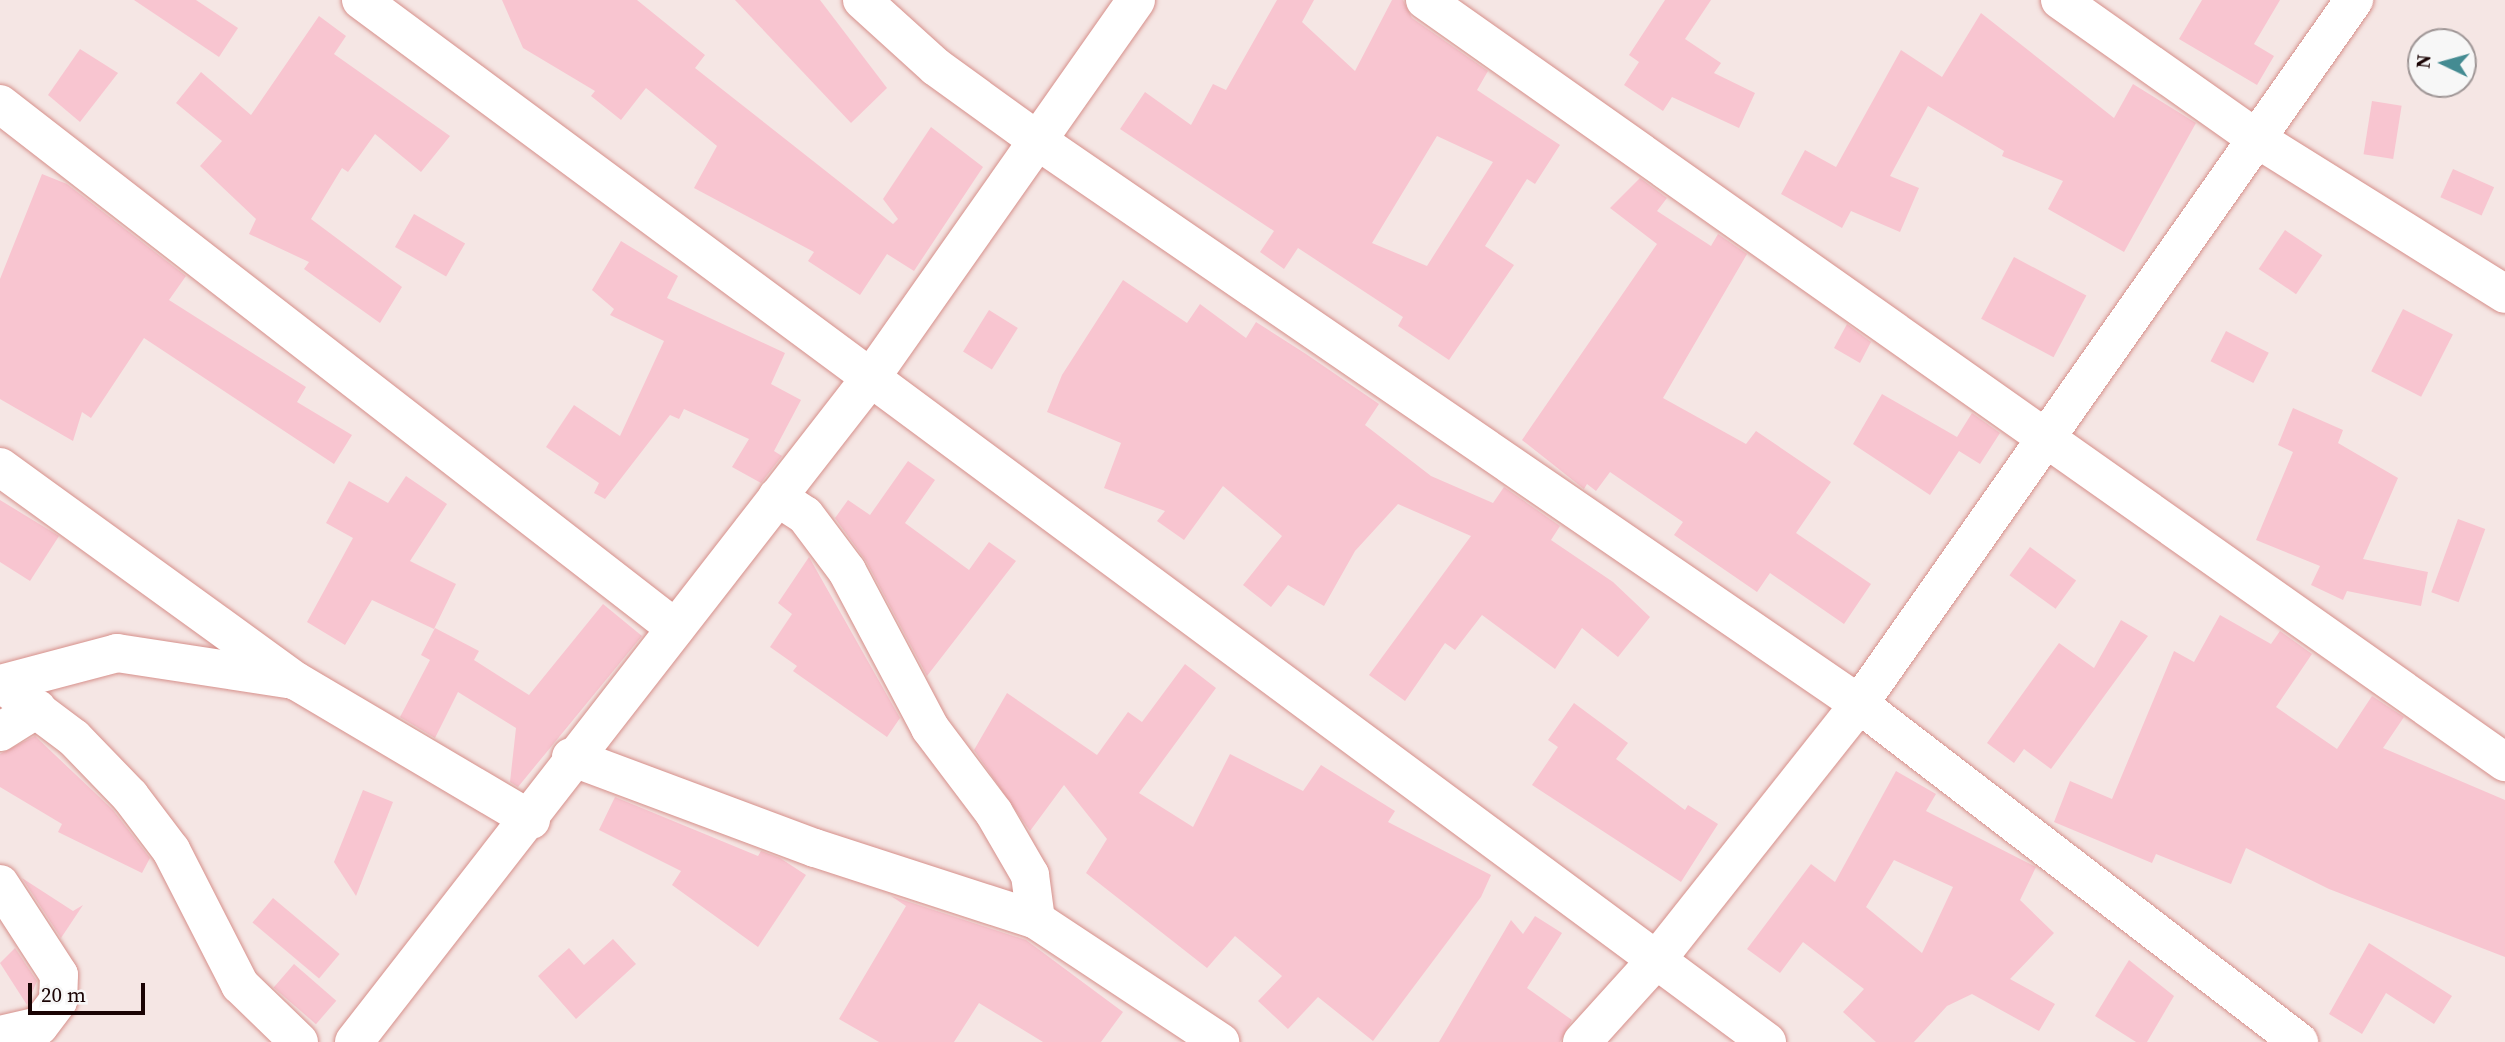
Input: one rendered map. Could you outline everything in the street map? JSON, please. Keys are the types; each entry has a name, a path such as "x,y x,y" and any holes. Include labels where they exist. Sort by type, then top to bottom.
{"street":[{"path":"361,0 1658,958 1767,1042"},
{"path":"862,0 936,67 1041,143 1859,704 2299,1042"},
{"path":"354,1042 531,820 571,757 872,376 1041,143 1136,0"},
{"path":"1425,0 2505,762"},
{"path":"2060,0 2254,137 2505,294"},
{"path":"1582,1042 1658,958 1859,704 2043,435 2354,0"},
{"path":"0,104 675,628"},
{"path":"0,467 296,681 531,820"},
{"path":"777,497 805,515 847,571 930,728 994,813 1030,875 1035,920"},
{"path":"1,684 117,653 296,681"},
{"path":"1,684 37,709 130,796 171,850 240,985 299,1042"},
{"path":"0,732 37,709"},
{"path":"571,757 815,848 1035,920 1220,1042"},
{"path":"0,884 59,975 58,1001 39,1026 0,1035"}],"building":[{"path":"134,0 196,0 238,28 219,57"},
{"path":"502,0 637,0 705,55 695,68 893,224 898,219 883,199 931,127 983,167 914,271 887,254 860,295 808,261 814,252 694,188 717,146 646,88 621,120 591,96 595,91 523,48"},
{"path":"735,0 820,0 887,88 851,123"},
{"path":"1277,0 1314,0 1302,22 1355,71 1392,0 1403,0 1412,18 1488,71 1477,90 1560,145 1535,184 1527,179 1485,246 1514,265 1449,360 1398,326 1403,317 1298,248 1284,269 1260,252 1274,231 1120,129 1145,92 1191,125 1213,84 1226,90","holes":["1437,136 1493,162 1427,266 1372,243"]},
{"path":"1665,0 1711,0 1685,39 1721,63 1714,73 1755,93 1739,128 1672,97 1663,111 1624,85 1639,62 1629,55"},
{"path":"2202,0 2280,0 2254,44 2274,56 2257,85 2179,39"},
{"path":"1981,13 2114,118 2133,84 2196,123 2124,252 2048,209 2063,181 2002,156 2004,151 1928,106 1890,176 1919,188 1900,232 1851,211 1842,228 1781,194 1805,150 1836,167 1901,50 1942,77"},
{"path":"319,16 346,36 334,54 450,136 421,172 375,134 348,172 342,168 311,219 402,287 380,323 304,269 309,262 249,234 256,219 200,166 222,141 176,103 201,72 251,115"},
{"path":"80,49 118,73 80,122 48,95"},
{"path":"2372,101 2402,106 2393,159 2364,154"},
{"path":"2453,169 2494,187 2482,216 2440,197"},
{"path":"42,174 67,184 186,276 169,300 306,387 297,402 352,435 334,464 144,338 91,418 82,412 73,441 0,399 0,279"},
{"path":"1640,178 1667,198 1657,211 1711,246 1718,234 1747,254 1663,398 1746,444 1756,431 1831,482 1796,533 1871,584 1844,624 1770,573 1757,592 1674,535 1683,522 1610,472 1596,491 1587,484 1584,489 1522,440 1657,244 1610,208"},
{"path":"414,214 465,244 446,276 395,247"},
{"path":"2285,230 2322,255 2296,294 2259,269"},
{"path":"621,241 678,276 667,298 785,353 771,384 801,400 774,451 782,456 761,483 732,467 749,439 684,409 679,419 670,415 605,499 594,493 599,483 546,447 574,405 620,436 664,341 610,315 614,309 592,290"},
{"path":"2014,257 2086,295 2054,357 1981,319"},
{"path":"1123,280 1187,323 1200,304 1246,338 1256,322 1379,404 1365,425 1431,476 1493,503 1504,487 1560,526 1551,540 1613,582 1650,617 1618,657 1582,628 1555,669 1482,615 1455,650 1445,643 1405,701 1369,675 1471,536 1398,504 1355,551 1324,606 1288,585 1271,607 1243,585 1282,536 1223,486 1184,540 1157,521 1165,511 1104,488 1121,443 1047,412 1062,375"},
{"path":"2403,309 2453,334 2421,397 2371,371"},
{"path":"989,310 1018,328 992,370 963,352"},
{"path":"1847,324 1871,342 1860,363 1834,348"},
{"path":"2226,331 2269,353 2253,383 2211,361"},
{"path":"1882,394 1957,437 1972,413 2000,433 1980,464 1959,451 1930,495 1853,444"},
{"path":"2293,408 2343,430 2338,443 2398,478 2363,559 2428,572 2421,606 2347,591 2343,600 2311,585 2320,566 2256,540 2293,452 2278,445"},
{"path":"908,461 935,480 905,523 969,570 989,542 1016,561 927,676 866,561 835,518 848,500 870,515"},
{"path":"406,476 447,504 410,561 456,584 434,629 372,600 345,645 307,622 353,538 326,523 349,481 388,503"},
{"path":"0,500 59,536 30,581 0,562"},
{"path":"2458,519 2485,529 2459,602 2431,592"},
{"path":"2030,547 2076,581 2056,609 2009,575"},
{"path":"809,557 900,718 887,737 793,671 797,666 770,647 792,614 778,603"},
{"path":"603,604 642,636 518,787 510,782 516,728 458,692 435,738 400,717 430,660 421,655 435,628 479,651 474,660 529,695"},
{"path":"2220,615 2271,644 2280,631 2312,654 2276,707 2337,749 2372,696 2404,717 2383,748 2505,800 2505,957 2329,889 2246,848 2231,884 2156,854 2152,863 2054,822 2070,781 2112,799 2174,651 2194,662"},
{"path":"2121,620 2148,636 2051,769 2024,749 2014,763 1987,743 2059,643 2094,668"},
{"path":"1185,664 1216,688 1139,793 1193,827 1230,754 1303,791 1321,765 1395,811 1388,822 1491,875 1481,897 1373,1041 1318,997 1288,1029 1258,1001 1282,976 1235,936 1207,968 1086,873 1107,839 1064,785 1030,831 974,750 1007,693 1097,755 1128,712 1142,722"},
{"path":"1574,703 1628,743 1616,759 1685,810 1688,805 1718,824 1681,882 1532,785 1558,747 1548,740"},
{"path":"35,736 113,810 150,858 142,873 58,832 62,824 0,787 0,754"},
{"path":"1896,771 1936,794 1926,811 2036,867 2020,900 2054,933 2010,979 2055,1004 2039,1031 1972,994 1947,1006 1914,1042 1876,1042 1843,1012 1864,989 1803,942 1780,973 1747,949 1811,864 1835,882","holes":["1894,860 1953,887 1922,953 1866,907"]},
{"path":"363,790 393,802 356,896 334,862"},
{"path":"615,797 758,856 761,851 780,858 806,875 758,947 672,885 681,871 599,830"},
{"path":"22,878 73,911 83,905 61,938"},
{"path":"891,896 1026,940 1123,1012 1101,1042 1043,1042 979,1003 954,1042 879,1042 839,1019 906,906"},
{"path":"273,898 340,954 319,978 252,923"},
{"path":"1535,916 1562,933 1527,988 1572,1020 1560,1042 1439,1042 1511,920 1523,934"},
{"path":"613,939 636,964 576,1019 538,976 569,948 584,965"},
{"path":"2369,943 2452,996 2434,1024 2386,993 2362,1034 2329,1014"},
{"path":"15,948 37,981 27,1005 0,963"},
{"path":"2129,960 2174,996 2147,1042 2136,1042 2095,1016"},
{"path":"294,964 336,1001 316,1024 274,987"}]}
